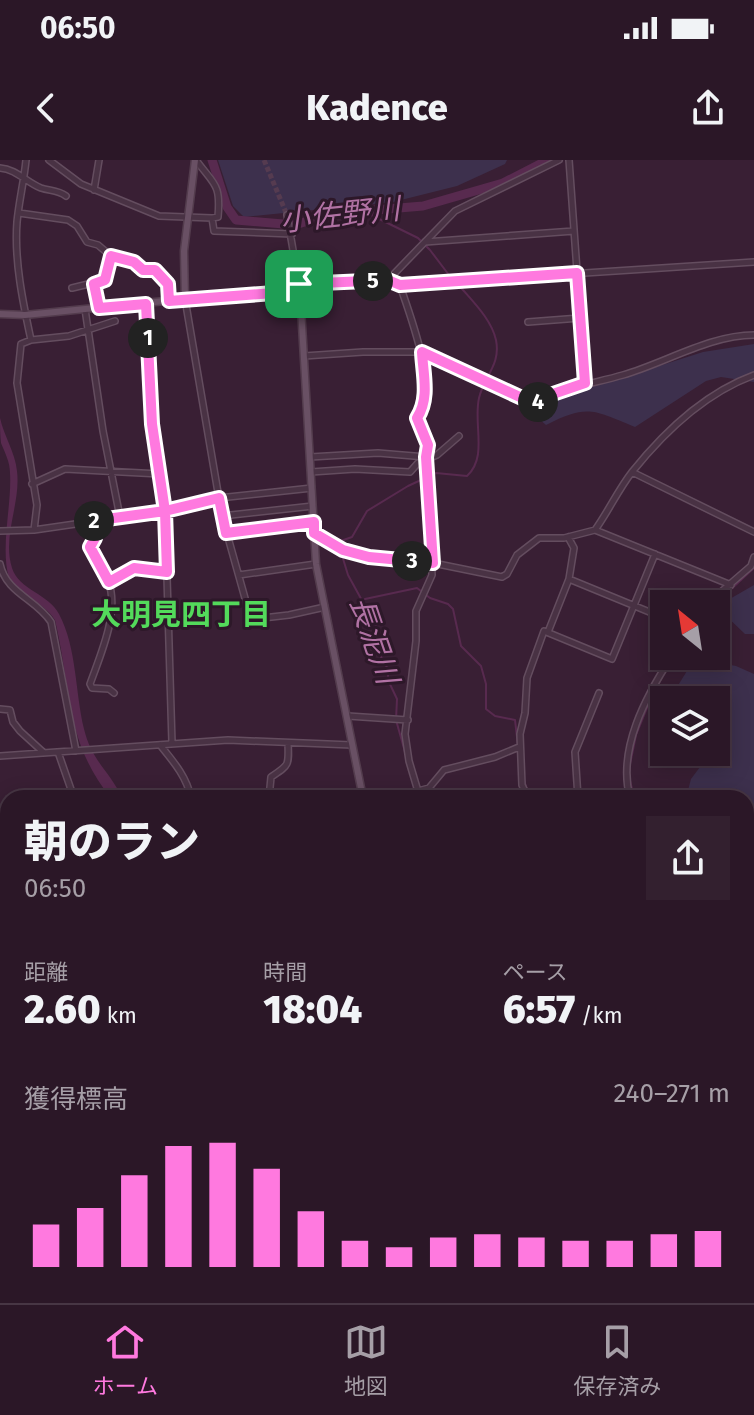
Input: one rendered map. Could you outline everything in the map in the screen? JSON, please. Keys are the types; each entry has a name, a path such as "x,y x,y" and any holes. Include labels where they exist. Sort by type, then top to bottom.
{"main road":[{"path":"185,299 184,251 196,160"},
{"path":"2,315 300,288 316,564 361,790"}],"street":[{"path":"26,160 18,246 25,315 31,340"},
{"path":"49,160 94,190 159,216 218,217 220,196 213,179 196,160"},
{"path":"94,190 99,160"},
{"path":"388,280 455,211 559,160"},
{"path":"569,160 585,383"},
{"path":"0,168 9,169 42,188 59,191 66,196"},
{"path":"19,213 68,220 77,226 87,242 98,245 111,256 134,262 143,270 155,270 168,284 169,301"},
{"path":"288,217 300,288 388,280 400,285 754,262"},
{"path":"212,218 214,231 292,234"},
{"path":"424,242 574,231"},
{"path":"72,288 105,280 111,256"},
{"path":"94,284 99,308"},
{"path":"400,285 422,352 426,397 417,418 428,445 426,458 433,563 429,586 416,611 416,641 405,734 418,790"},
{"path":"185,299 222,516 250,616 254,619 289,615 325,607"},
{"path":"146,304 152,424 165,511 172,743"},
{"path":"85,309 86,330 120,517"},
{"path":"528,322 580,318"},
{"path":"34,530 37,505 17,383 21,344 69,336 115,321"},
{"path":"304,356 422,352 535,404 550,395 623,375 692,348 754,335"},
{"path":"595,530 632,472 671,427 733,383 754,375"},
{"path":"310,457 378,453 426,458 437,455 459,436"},
{"path":"311,472 355,469 410,472 426,458"},
{"path":"32,484 65,469 160,474"},
{"path":"632,472 754,532"},
{"path":"0,531 34,530 165,511 219,498 312,488"},
{"path":"222,516 313,506"},
{"path":"92,521 95,538 90,547 113,595 104,647 90,684 92,688 109,689 114,693"},
{"path":"226,533 314,522"},
{"path":"314,533 343,550 369,557 433,563 502,577 507,574 517,555 539,538 568,537 595,530 731,585"},
{"path":"548,632 569,579 574,548 568,537"},
{"path":"524,790 519,747 527,678 544,631 612,659 655,554"},
{"path":"725,590 751,566 754,557"},
{"path":"0,564 8,584 39,607 51,622 77,751"},
{"path":"239,575 316,564"},
{"path":"109,582 134,568 167,572"},
{"path":"569,579 650,612"},
{"path":"628,790 626,780 636,724 663,670"},
{"path":"577,790 575,752 599,693"},
{"path":"0,709 10,710 13,722 20,731 43,752"},
{"path":"348,716 408,720"},
{"path":"0,756 228,740 352,745"},
{"path":"270,790 271,777 284,770 289,761 288,743"},
{"path":"159,744 175,763 189,790"},
{"path":"426,790 444,770 495,757 519,747"},
{"path":"58,752 71,790"}],"shaded area":[{"path":"218,160 507,160 505,164 457,186 393,202 244,217 233,206"},
{"path":"754,344 754,382 721,377 706,381 635,427 590,412 572,414 546,425 538,418 540,408 559,395 584,386 703,352"},
{"path":"0,418 14,457 18,483 9,544 12,568 21,582 48,601 59,614 69,641 87,740 118,790 105,790 85,756 77,735 55,620 9,578 6,540 10,469 1,443"},
{"path":"754,585 754,634 745,634 730,620 730,599"},
{"path":"730,665 754,674 754,790 688,790 691,779 701,766 730,766 730,686 678,686 688,670 730,670"}],"waterway":[{"name":"長泥川","path":"212,160 227,207 236,220 295,225 345,209 363,211 423,206 503,183 548,160"},
{"name":"長泥川","path":"363,211 418,238 452,279"},
{"name":"長泥川","path":"337,547 335,543 352,537 367,511 408,486 436,473 467,476 473,468 478,450 479,398 497,349 490,324 457,283"},
{"name":"長泥川","path":"341,552 348,575 376,626 381,657 397,699 396,720 405,752"},
{"path":"730,590 754,568"},
{"path":"365,599 417,588 430,598 448,604 453,609 461,646 481,666 486,684 486,709 495,716 515,720 518,746"},
{"path":"629,769 636,735 650,700"},
{"path":"629,776 632,790"},
{"path":"524,780 527,790"}],"tunnel":[{"path":"264,160 287,215"}],"district":[{"name":"大明見四丁目","path":"181,615"}],"route":[{"path":"299,284 300,291 169,301 168,284 155,270 143,270 134,262 111,256 105,280 94,284 99,308 146,304 152,424 165,511 167,572 134,568 109,582 91,551 90,542 95,538 92,521 149,514 165,511 219,498 226,533 314,522 314,533 337,549 369,557 433,563 426,457 428,445 417,418 426,397 422,352 535,404 550,395 585,383 577,273 400,285 388,280 299,284"}],"water label":[{"name":"小佐野川","path":"340,215"}]}
